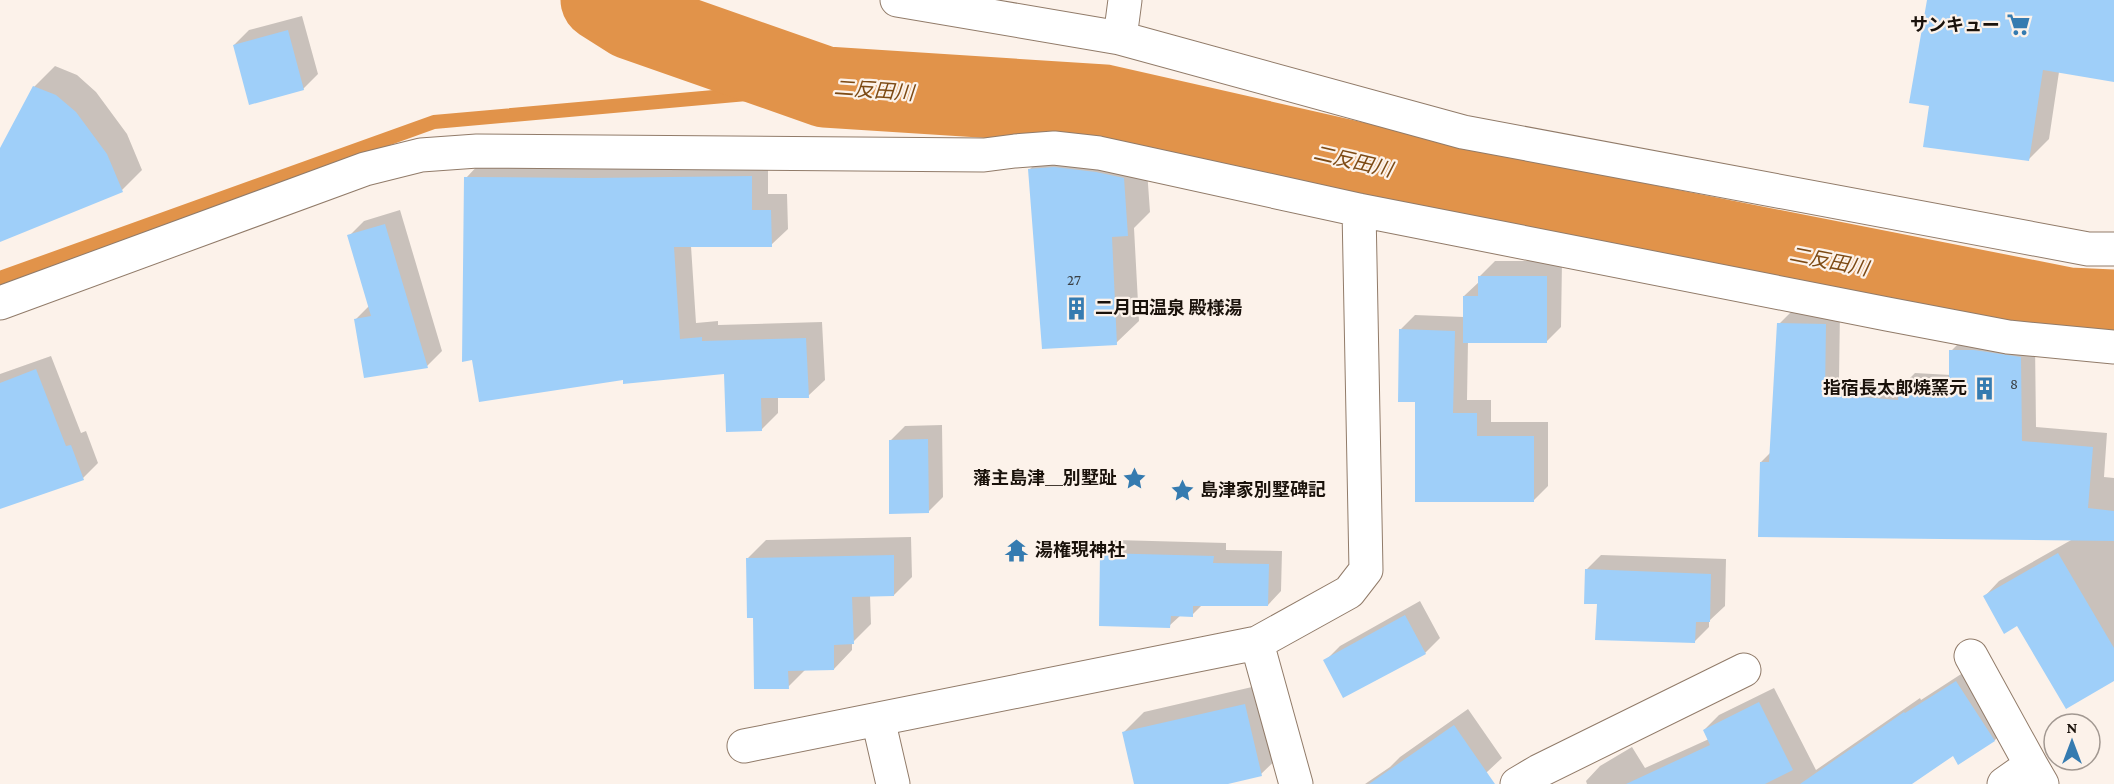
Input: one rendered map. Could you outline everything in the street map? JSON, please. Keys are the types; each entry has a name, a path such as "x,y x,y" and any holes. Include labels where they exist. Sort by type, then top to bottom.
{"street":[{"path":"897,0 1119,38 1463,132 2088,249 2114,249"},
{"path":"1119,38 1125,0"},
{"path":"0,303 365,169 421,155 477,151 984,155 1054,148 1099,153 1359,210 2008,337 2114,347"},
{"path":"744,746 1257,643 1349,592 1366,570 1359,210"},
{"path":"1257,643 1296,784"},
{"path":"1971,656 2037,775 2004,784"},
{"path":"1517,784 1744,670"},
{"path":"878,719 893,784"}],"building":[{"path":"1927,0 2114,0 2114,82 2043,70 2029,161 1923,147 1929,106 1909,103"},
{"path":"288,30 304,90 249,105 233,45"},
{"path":"33,86 56,95 76,112 107,154 123,192 0,242 0,148"},
{"path":"1054,167 1124,178 1128,236 1112,237 1117,345 1042,349 1028,169"},
{"path":"752,176 752,210 771,210 772,247 674,247 680,339 702,337 702,341 806,338 809,398 761,398 762,431 726,432 724,374 623,384 623,380 479,402 472,360 462,362 464,177"},
{"path":"385,224 428,368 364,378 354,319 371,316 347,235"},
{"path":"1478,276 1547,276 1547,343 1463,343 1463,296 1478,296"},
{"path":"1777,323 1826,324 1825,394 1898,400 1899,387 1949,389 1949,350 1974,350 2021,357 2022,441 2093,447 2088,508 2114,511 2114,541 1758,537 1760,462 1769,462"},
{"path":"1399,329 1455,331 1453,413 1477,413 1477,436 1534,436 1534,502 1415,502 1415,402 1398,402"},
{"path":"36,369 66,446 71,445 84,480 0,509 0,383"},
{"path":"928,439 929,513 889,514 889,440"},
{"path":"1100,553 1214,556 1213,563 1269,564 1268,606 1193,606 1193,617 1171,616 1170,628 1099,626"},
{"path":"2058,553 2114,648 2114,681 2066,709 2017,626 2004,634 1983,596"},
{"path":"894,555 894,596 852,597 854,644 834,645 834,670 788,671 789,689 754,689 753,618 747,618 746,558"},
{"path":"1585,569 1711,574 1710,622 1696,622 1695,643 1595,640 1597,604 1584,604"},
{"path":"1405,615 1426,654 1343,698 1323,660"},
{"path":"1956,681 1995,741 1958,765 1953,756 1912,784 1800,784 1904,712"},
{"path":"1759,702 1793,770 1765,784 1626,784 1710,745 1703,730"},
{"path":"1245,704 1262,776 1228,784 1134,784 1122,732"},
{"path":"1454,725 1495,784 1369,784"}],"waterway":[{"name":"二反田川","path":"601,0 631,19 825,87 1104,105 1536,203 2068,308 2114,310"},
{"path":"0,278 434,122 825,87"}],"place":[{"name":"サンキュー","path":"2018,25"},
{"name":"二月田温泉 殿様湯","path":"1077,308"},
{"name":"指宿長太郎焼窯元","path":"1985,388"},
{"name":"藩主島津＿別墅趾","path":"1135,478"},
{"name":"島津家別墅碑記","path":"1182,490"},
{"name":"湯権現神社","path":"1017,550"}]}
